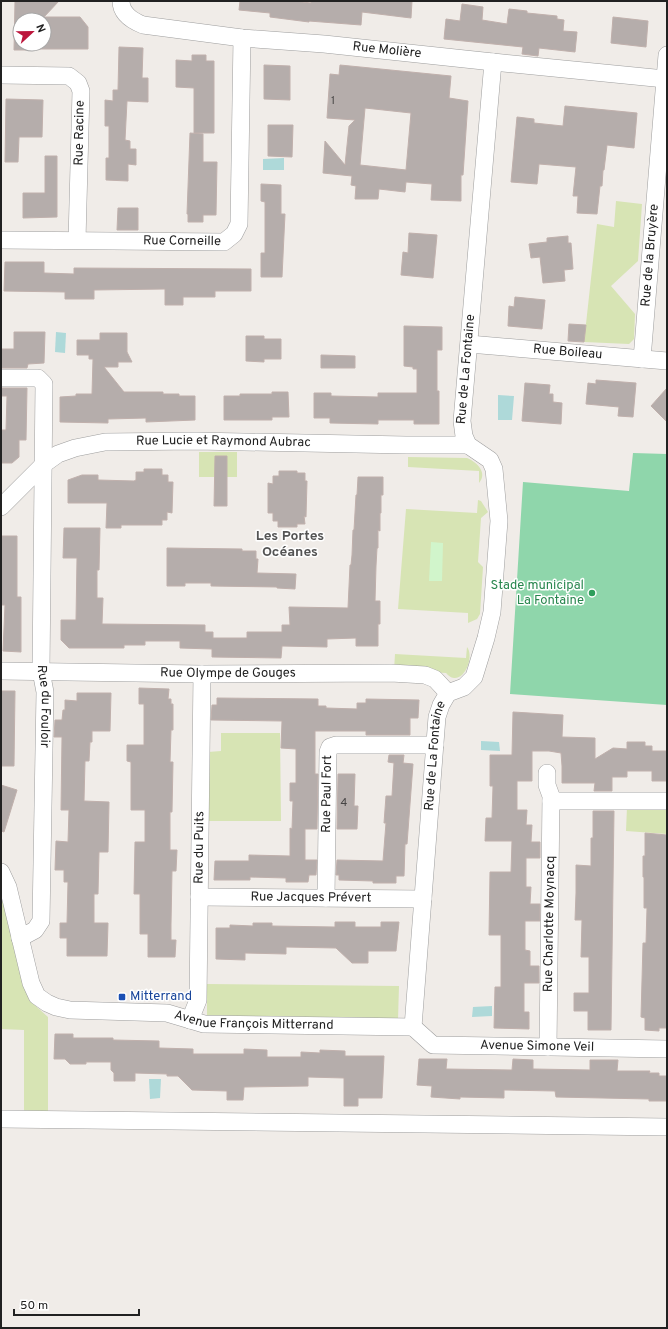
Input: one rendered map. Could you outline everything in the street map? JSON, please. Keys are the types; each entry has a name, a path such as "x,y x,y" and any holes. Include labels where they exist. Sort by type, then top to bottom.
{"street":[{"name":"Rue Molière","path":"121,1 121,5 129,19 144,25 242,38 324,44 665,79"},
{"name":"Rue Corneille","path":"1,240 224,242 234,234 239,224 242,38"},
{"name":"Rue de la Bruyère","path":"642,359 667,55"},
{"name":"Rue de La Fontaine","path":"413,1027 437,717 440,705 448,694 464,688 474,677 486,638 492,612 494,594 499,521 494,470 490,460 468,445 464,436 462,420 493,62"},
{"name":"Rue Racine","path":"1,75 69,76 78,83 81,91 77,240"},
{"name":"Rue Boileau","path":"469,344 667,361"},
{"name":"Rue du Fouloir","path":"1,378 38,378 44,384 41,671 45,692 41,920 35,930 20,938"},
{"name":"Rue Lucie et Raymond Aubrac","path":"1,507 44,464 58,454 105,442 468,445"},
{"name":"Rue Olympe de Gouges","path":"1,671 202,674 392,673 425,675 434,679 448,694"},
{"name":"Rue du Puits","path":"190,1020 198,1000 202,674"},
{"name":"Rue Paul Fort","path":"326,898 328,752 330,747 336,745 435,745"},
{"name":"Rue Charlotte Moynacq","path":"547,773 547,785 551,796 548,1047"},
{"path":"551,801 667,801"},
{"name":"Avenue François Mitterrand","path":"1,872 8,887 31,983 37,996 56,1007 70,1010 167,1013 204,1024 413,1027"},
{"name":"Rue Jacques Prévert","path":"200,897 423,899"},
{"name":"Avenue Simone Veil","path":"413,1027 433,1045 667,1049"},
{"path":"1,1119 667,1127"}],"green space":[{"path":"616,201 642,204 638,261 611,286 635,314 634,339 629,344 584,342 597,224 614,227"},
{"path":"199,452 237,452 237,477 199,477"},
{"name":"Stade municipal La Fontaine","path":"633,453 667,454 667,705 510,694 523,482 629,491"},
{"path":"408,457 467,458 480,468 482,472 481,479 479,483 479,471 408,467"},
{"path":"478,500 481,501 488,512 481,518 478,562 483,567 480,614 477,619 468,623 468,613 398,609 406,509 477,513"},
{"path":"431,542 443,543 442,581 429,581"},
{"path":"467,647 470,656 468,666 462,675 458,677 452,678 446,673 394,670 395,654 466,658"},
{"path":"221,733 280,733 281,821 208,821 208,752 221,751"},
{"path":"627,807 667,809 667,834 626,831"},
{"path":"1,883 29,1000 48,1017 48,1114 24,1113 24,1030 1,1029"},
{"path":"207,984 399,986 398,1020 207,1017"}],"water":[{"path":"284,158 284,170 263,170 263,159"},
{"path":"56,332 66,333 65,353 55,352"},
{"path":"498,395 514,396 512,420 498,420"},
{"path":"481,741 499,742 500,751 481,750"},
{"path":"492,1006 492,1016 472,1017 473,1007"},
{"path":"149,1079 161,1079 160,1098 150,1099"}],"building":[{"path":"15,1 59,1 49,12 15,12"},
{"path":"240,1 294,1 311,3 311,1 412,1 411,18 362,12 361,25 309,22 270,17 270,13 239,10"},
{"path":"462,4 483,7 482,20 507,24 509,9 527,11 527,13 557,16 557,19 564,20 563,31 577,32 575,52 539,48 538,56 522,54 523,47 444,39 446,19 460,21"},
{"path":"52,17 80,17 88,27 88,49 52,49"},
{"path":"613,17 648,21 646,47 611,43"},
{"path":"119,47 143,48 142,78 148,78 148,102 127,101 125,140 130,141 130,149 136,149 136,165 128,164 128,181 106,180 106,158 109,158 109,126 105,126 105,100 113,101 113,90 118,90"},
{"path":"192,55 206,55 206,61 214,61 214,133 194,133 194,88 176,87 176,60 192,61"},
{"path":"264,65 290,66 290,100 264,99"},
{"path":"340,65 451,76 449,98 468,101 463,175 461,175 461,201 431,200 432,184 406,182 405,192 379,189 378,199 355,199 356,186 351,185 352,176 323,173 325,141 345,165 349,126 355,120 327,118 330,74 339,75","holes":["365,108 411,113 406,170 360,165"]},
{"path":"6,99 43,100 42,137 19,137 18,162 5,162"},
{"path":"565,106 637,113 634,148 607,145 597,214 577,213 578,196 573,196 576,167 539,164 537,184 511,182 517,117 534,119 534,123 563,126"},
{"path":"268,125 293,125 292,157 268,156"},
{"path":"190,133 203,134 203,162 217,162 216,215 203,215 203,222 188,222"},
{"path":"45,156 57,156 57,217 23,218 23,193 45,193"},
{"path":"261,184 281,185 281,214 285,214 282,277 261,277 261,253 265,253 265,202 261,201"},
{"path":"118,208 138,208 138,230 117,230"},
{"path":"409,233 437,235 433,278 401,275 403,252 408,253"},
{"path":"568,236 568,243 571,243 573,269 564,270 565,281 543,283 540,257 531,258 529,244 547,242 547,238"},
{"path":"5,262 44,262 44,273 74,274 74,268 251,269 251,291 215,291 215,297 183,297 183,305 165,305 165,289 94,290 94,299 65,299 65,292 4,291"},
{"path":"515,297 545,300 542,329 508,326 509,306 514,307"},
{"path":"569,324 586,325 584,342 568,341"},
{"path":"404,326 442,327 442,350 437,350 439,424 414,424 414,420 378,420 378,424 330,423 330,418 314,418 314,393 331,393 331,396 378,397 378,393 417,393 417,369 404,366"},
{"path":"14,332 45,332 44,363 28,364 27,368 1,368 1,349 14,349"},
{"path":"100,333 127,333 127,352 132,362 118,362 118,367 104,367 124,392 163,392 163,394 179,394 179,396 195,396 195,420 146,422 146,418 108,419 108,423 60,422 60,397 76,396 76,394 92,394 93,359 89,359 89,355 77,355 77,340 100,340"},
{"path":"246,336 264,336 264,339 281,339 281,359 264,359 264,362 246,361"},
{"path":"321,355 355,356 355,368 321,368"},
{"path":"596,380 636,383 633,417 618,416 619,407 586,404 588,383 596,384"},
{"path":"525,383 550,385 549,394 553,394 553,402 562,403 561,424 522,421"},
{"path":"1,388 27,388 26,440 19,440 19,457 12,463 1,463 1,430 6,430 7,396 1,396"},
{"path":"667,388 667,422 651,406"},
{"path":"272,392 288,392 289,417 272,417 272,420 224,420 224,396 240,396 240,394 272,394"},
{"path":"215,456 227,456 227,506 214,506"},
{"path":"144,469 162,469 162,475 168,475 168,482 173,482 172,513 167,512 167,520 162,520 162,525 121,525 121,528 106,528 107,503 68,503 68,480 82,475 98,475 98,480 134,481 136,480 136,472 144,472"},
{"path":"279,471 297,471 297,473 305,473 305,481 307,481 306,517 304,516 305,524 297,524 297,527 278,527 278,521 273,521 273,513 268,513 268,483 273,484 273,476 279,476"},
{"path":"358,477 383,477 383,495 381,495 380,531 378,530 376,566 375,601 380,601 378,646 356,646 356,638 327,639 327,647 282,646 281,658 212,657 212,649 180,648 180,641 145,641 145,645 124,645 124,648 69,648 61,640 61,620 76,620 77,558 63,558 64,528 100,528 97,598 103,598 102,624 205,625 205,632 213,632 213,638 247,638 247,632 282,632 282,625 290,625 289,607 348,608 350,565"},
{"path":"2,536 17,536 17,597 21,597 21,652 3,651 5,605 1,605"},
{"path":"167,548 242,549 242,551 256,551 256,559 258,559 257,573 296,574 295,589 277,587 211,586 211,583 185,583 185,586 167,586"},
{"path":"139,688 169,689 168,699 171,699 171,704 173,704 173,730 171,730 170,762 173,762 172,812 170,812 170,850 177,850 176,871 172,871 171,924 171,940 176,940 175,957 148,957 148,934 140,934 140,894 134,894 135,842 145,842 145,810 131,810 131,762 127,761 127,745 144,745 144,704 139,704"},
{"path":"1,691 15,691 14,766 1,766"},
{"path":"77,693 111,693 110,731 92,731 89,761 85,761 84,801 109,802 108,852 99,852 98,894 94,894 94,923 108,923 107,956 67,956 67,938 60,938 60,923 67,923 68,882 64,882 64,870 55,870 56,841 68,842 69,810 61,810 62,737 54,737 55,720 62,720 63,710 65,710 65,700 77,701"},
{"path":"217,698 318,699 318,706 326,706 326,708 357,709 357,703 366,703 366,699 419,700 418,718 410,718 410,735 366,735 366,731 315,731 315,774 318,774 317,829 305,829 305,860 317,860 316,875 309,875 308,882 286,882 286,878 250,877 250,880 214,880 215,861 249,861 249,855 290,856 290,828 292,829 293,801 290,801 290,783 296,783 296,749 281,748 282,721 211,720 212,705 217,705"},
{"path":"513,712 563,715 562,737 595,738 595,759 613,748 627,749 627,742 645,742 645,746 652,746 652,751 667,751 667,781 652,781 652,771 627,771 627,777 612,777 612,791 594,791 595,783 562,783 561,753 532,751 532,781 517,781 517,810 527,810 526,825 532,825 531,842 540,842 540,858 526,858 526,887 531,887 530,904 540,904 540,921 525,921 525,950 530,951 530,966 539,966 539,983 524,983 524,1012 529,1012 529,1029 494,1028 495,987 501,987 501,935 489,935 490,872 511,872 512,841 485,841 486,818 492,818 493,786 490,786 490,755 512,755"},
{"path":"389,755 404,755 403,763 413,764 407,844 405,844 404,876 396,876 396,883 373,883 373,881 339,880 339,875 336,875 337,860 383,861 386,823 384,823 386,796 392,796 394,763 388,762"},
{"path":"338,774 355,774 354,806 358,806 357,829 337,829"},
{"path":"1,785 17,790 4,832 1,831"},
{"path":"593,811 614,811 611,1030 588,1030 588,1011 574,1011 574,993 589,993 589,957 581,957 582,920 575,920 576,865 591,866"},
{"path":"645,833 667,835 667,1028 659,1028 659,1031 645,1030 645,1018 641,1017 643,943 646,943 647,908 644,908 643,877"},
{"path":"335,922 355,922 355,927 381,927 381,922 399,922 396,951 368,951 368,963 352,963 336,948 286,947 286,954 245,953 245,960 216,959 216,928 230,928 230,925 253,926 253,923 272,923 272,926 335,927"},
{"path":"55,1034 73,1034 73,1038 113,1038 113,1040 159,1041 159,1048 193,1049 193,1054 244,1054 244,1049 267,1050 267,1057 301,1057 301,1052 320,1053 320,1050 345,1051 345,1056 384,1056 382,1098 358,1098 358,1106 344,1106 344,1078 308,1077 308,1086 244,1087 243,1100 227,1100 227,1091 192,1090 178,1076 167,1076 167,1074 135,1073 135,1081 114,1081 114,1073 111,1070 111,1062 86,1062 86,1064 70,1064 65,1059 54,1059"},
{"path":"419,1059 447,1059 446,1069 512,1070 513,1059 533,1060 533,1069 590,1070 590,1060 618,1060 617,1071 650,1071 649,1073 659,1073 659,1076 667,1076 667,1101 649,1101 649,1099 556,1097 555,1091 504,1090 504,1098 460,1097 460,1099 431,1097 432,1086 417,1085"}],"place":[{"name":"Stade municipal La Fontaine","path":"592,593"},
{"name":"Mitterrand","path":"122,997"}],"district":[{"name":"Les Portes Océanes","path":"290,544"}]}
